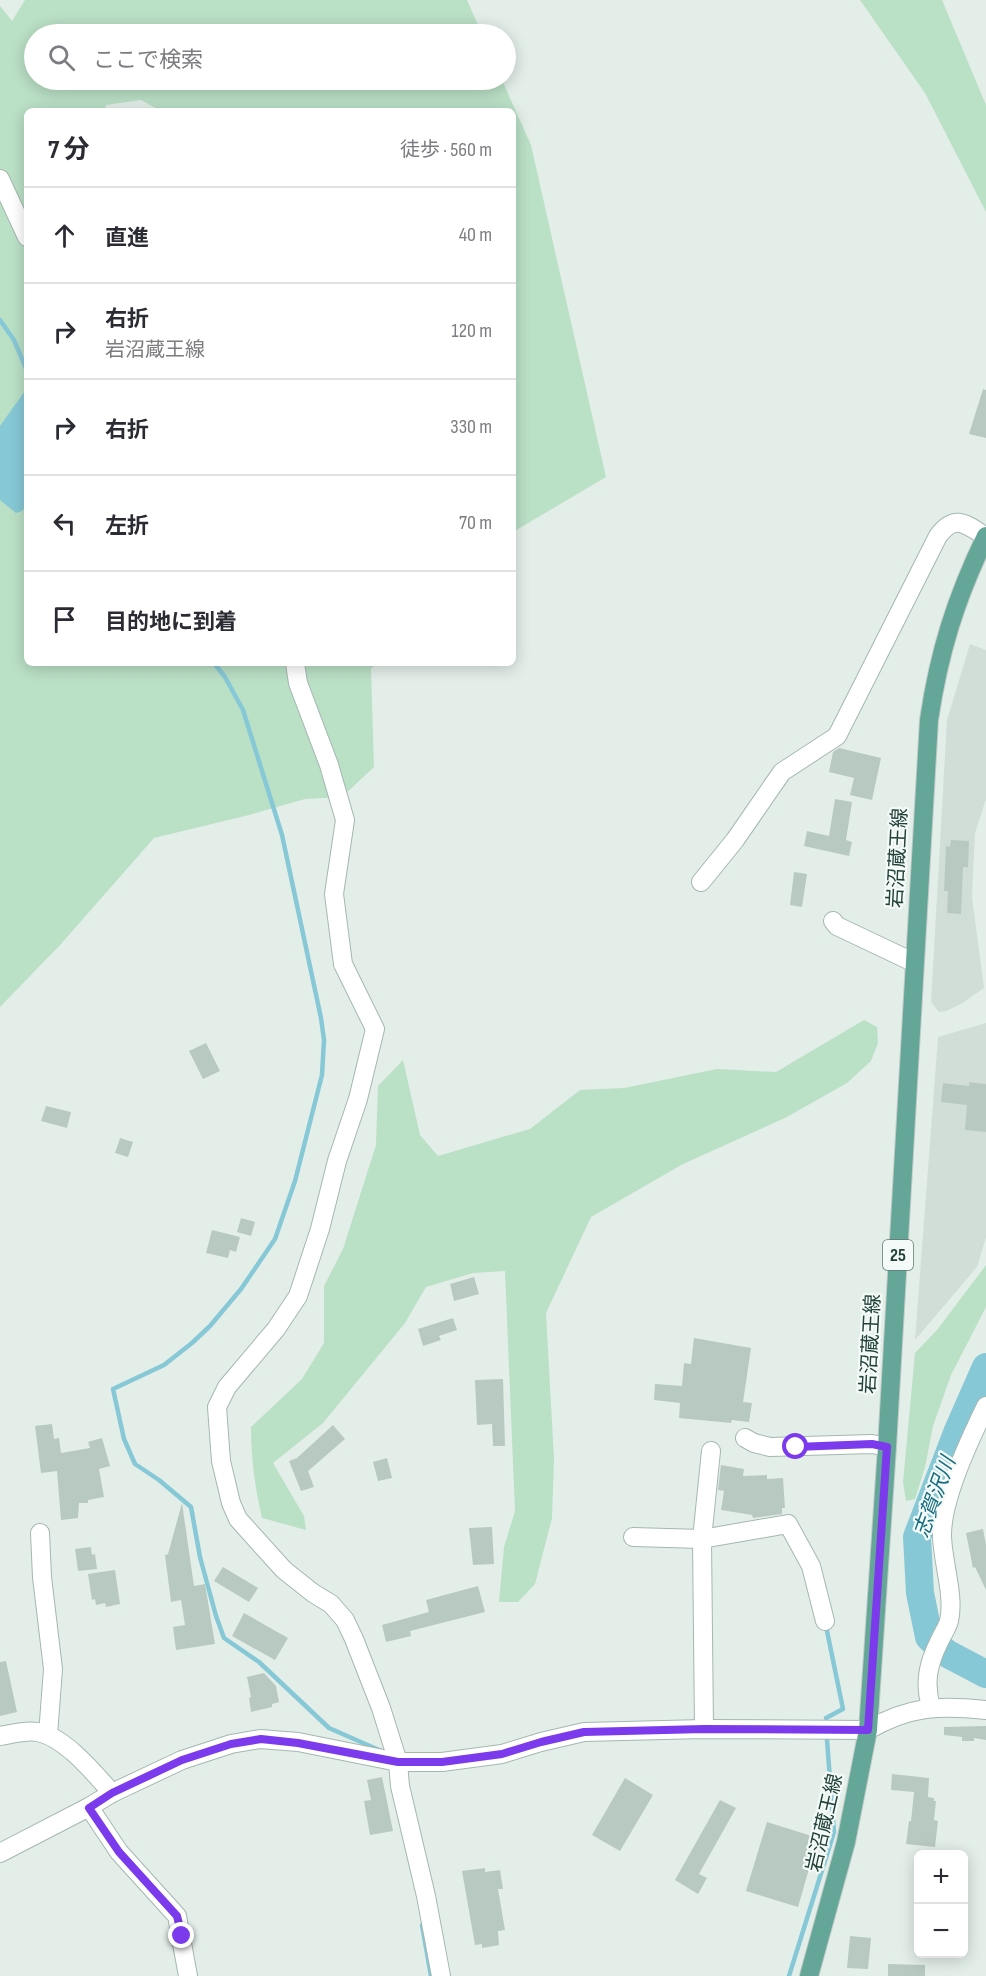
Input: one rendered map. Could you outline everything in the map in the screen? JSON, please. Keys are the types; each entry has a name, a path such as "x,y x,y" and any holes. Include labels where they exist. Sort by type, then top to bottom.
{"main road":[{"name":"岩沼蔵王線","path":"808,1976 846,1842 868,1730 887,1447 929,720 943,645 954,609 968,573 986,537"}],"street":[{"path":"0,179 24,231"},
{"path":"701,882 735,840 782,772 837,736 944,528 953,523 965,523 986,537"},
{"path":"295,666 298,683 329,765 345,820 334,894 344,964 375,1029 358,1100 337,1161 320,1229 298,1296 276,1329 227,1387 217,1407 221,1461 231,1503 238,1519 248,1532 284,1570 331,1604 345,1620 381,1708 398,1762 400,1786 426,1896 441,1976"},
{"path":"833,921 837,926 915,963"},
{"path":"931,1707 927,1680 933,1654 949,1621 948,1585 942,1536 943,1518 950,1492 982,1424 986,1406"},
{"path":"745,1438 770,1447 872,1444 887,1447"},
{"path":"704,1729 702,1539 711,1451"},
{"path":"633,1537 702,1539 788,1524 811,1566 825,1621"},
{"path":"40,1533 42,1577 53,1669 48,1736"},
{"path":"0,1853 89,1808 112,1793 182,1760 231,1744 261,1739 298,1743 398,1762 442,1762 502,1754 584,1732 704,1729 868,1730 898,1715 931,1707 986,1710"},
{"path":"0,1736 30,1732 48,1736 75,1755 112,1793"},
{"path":"89,1808 119,1852 177,1916 188,1976"}],"shaded area":[{"path":"970,644 986,650 986,799 975,833 972,897 984,988 961,1004 939,1012 931,1002 947,720"},
{"path":"986,1023 986,1237 977,1267 915,1340 938,1037"}],"green space":[{"path":"25,0 467,0 478,24 24,24 24,90 506,90 514,108 156,108 141,100 106,105 105,108 24,108 24,666 374,666 371,669 374,767 342,797 305,799 154,838 61,944 0,1007 0,6 12,21"},
{"path":"860,0 942,0 986,105 986,212 925,93"},
{"path":"516,111 531,145 606,477 516,530"},
{"path":"864,1020 877,1027 878,1043 871,1061 847,1083 785,1118 683,1164 591,1217 546,1313 554,1459 552,1518 535,1584 518,1602 499,1602 504,1547 515,1511 505,1271 473,1273 426,1287 405,1323 323,1423 273,1463 304,1516 306,1530 262,1518 254,1473 251,1427 302,1379 324,1343 324,1286 343,1249 376,1145 378,1086 403,1060 420,1135 438,1156 530,1129 580,1090 624,1088 717,1069 776,1072"},
{"path":"986,1265 986,1307 951,1375 933,1426 925,1467 915,1499 906,1501 903,1482 915,1353 937,1330"}],"water":[{"path":"24,392 24,508 16,513 0,500 0,426"}],"building":[{"path":"983,389 986,390 986,438 969,434"},
{"path":"839,748 881,758 872,800 850,795 854,778 829,772 833,752"},
{"path":"835,799 852,802 846,840 852,842 849,856 804,846 807,831 829,836"},
{"path":"951,840 969,841 968,867 963,867 961,914 947,913 948,891 944,891 946,846 950,847"},
{"path":"794,872 807,874 802,907 790,905"},
{"path":"206,1043 220,1071 203,1079 189,1051"},
{"path":"969,1082 986,1084 986,1132 965,1130 967,1105 941,1102 943,1083 969,1086"},
{"path":"46,1106 71,1112 67,1128 41,1121"},
{"path":"120,1138 133,1142 128,1157 115,1153"},
{"path":"241,1218 255,1222 251,1236 237,1232"},
{"path":"212,1230 240,1237 236,1252 230,1250 228,1258 206,1253"},
{"path":"474,1277 479,1294 454,1301 450,1284"},
{"path":"453,1318 457,1330 439,1336 441,1340 423,1346 418,1329"},
{"path":"694,1338 751,1348 743,1402 752,1403 749,1422 732,1420 731,1423 679,1418 680,1403 654,1400 655,1384 682,1386 684,1363 691,1364"},
{"path":"503,1379 505,1446 493,1446 492,1424 477,1425 475,1380"},
{"path":"52,1424 54,1439 59,1438 61,1453 90,1448 88,1442 102,1438 110,1466 99,1469 104,1497 88,1500 88,1503 79,1503 78,1518 61,1520 57,1471 41,1473 35,1426"},
{"path":"333,1425 345,1439 308,1471 314,1487 301,1491 289,1461 297,1458"},
{"path":"387,1458 392,1478 378,1481 373,1462"},
{"path":"721,1465 744,1469 743,1476 767,1475 767,1479 783,1478 785,1508 782,1508 782,1514 753,1518 752,1515 721,1510 724,1491 718,1490"},
{"path":"182,1503 194,1586 205,1584 215,1644 176,1650 173,1627 185,1625 181,1600 171,1602 165,1555 168,1554"},
{"path":"492,1527 494,1564 473,1565 469,1528"},
{"path":"983,1529 986,1545 986,1590 975,1567 973,1568 966,1533"},
{"path":"91,1547 92,1555 95,1554 97,1569 78,1571 75,1549"},
{"path":"223,1567 258,1588 249,1602 214,1581"},
{"path":"115,1570 120,1604 106,1607 105,1603 96,1605 95,1599 92,1600 88,1574"},
{"path":"478,1586 485,1612 410,1631 411,1636 386,1642 382,1625 429,1612 426,1600"},
{"path":"244,1613 288,1638 275,1660 232,1636"},
{"path":"6,1661 17,1712 0,1716 0,1662"},
{"path":"264,1673 276,1686 279,1702 272,1704 272,1707 251,1712 247,1677"},
{"path":"986,1726 986,1740 974,1738 974,1741 962,1741 962,1737 944,1735 944,1727"},
{"path":"892,1774 929,1778 928,1797 936,1801 934,1820 938,1821 935,1847 906,1844 914,1792 891,1790"},
{"path":"382,1777 393,1831 370,1835 364,1801 371,1800 367,1780"},
{"path":"625,1778 653,1795 620,1851 592,1835"},
{"path":"720,1800 736,1808 699,1874 707,1878 698,1894 675,1880"},
{"path":"767,1822 818,1838 798,1907 746,1891"},
{"path":"485,1868 485,1872 500,1870 503,1889 498,1889 505,1930 498,1931 499,1945 482,1948 482,1944 475,1945 462,1871"},
{"path":"850,1936 871,1938 868,1969 847,1968"},
{"path":"888,1964 925,1965 925,1976 888,1976"}],"waterway":[{"path":"0,320 14,340 24,364"},
{"path":"216,666 243,710 282,835 321,1018 324,1040 322,1075 295,1181 275,1239 241,1289 210,1326 192,1343 164,1365 113,1389 124,1439 135,1464 159,1480 191,1507 200,1557 224,1638 259,1662 329,1728 379,1750"},
{"name":"志賀沢川","path":"986,1367 957,1433 917,1537 920,1593 929,1637 946,1653 986,1674"},
{"path":"826,1626 843,1709 826,1718"},
{"path":"789,1976 834,1832 827,1740"},
{"path":"422,1925 431,1976"}],"route":[{"path":"182,1936 177,1916 119,1852 89,1808 112,1793 182,1760 231,1744 261,1739 298,1743 398,1762 442,1762 502,1754 584,1732 704,1729 868,1730 887,1447 872,1444 848,1444 796,1447"}]}
